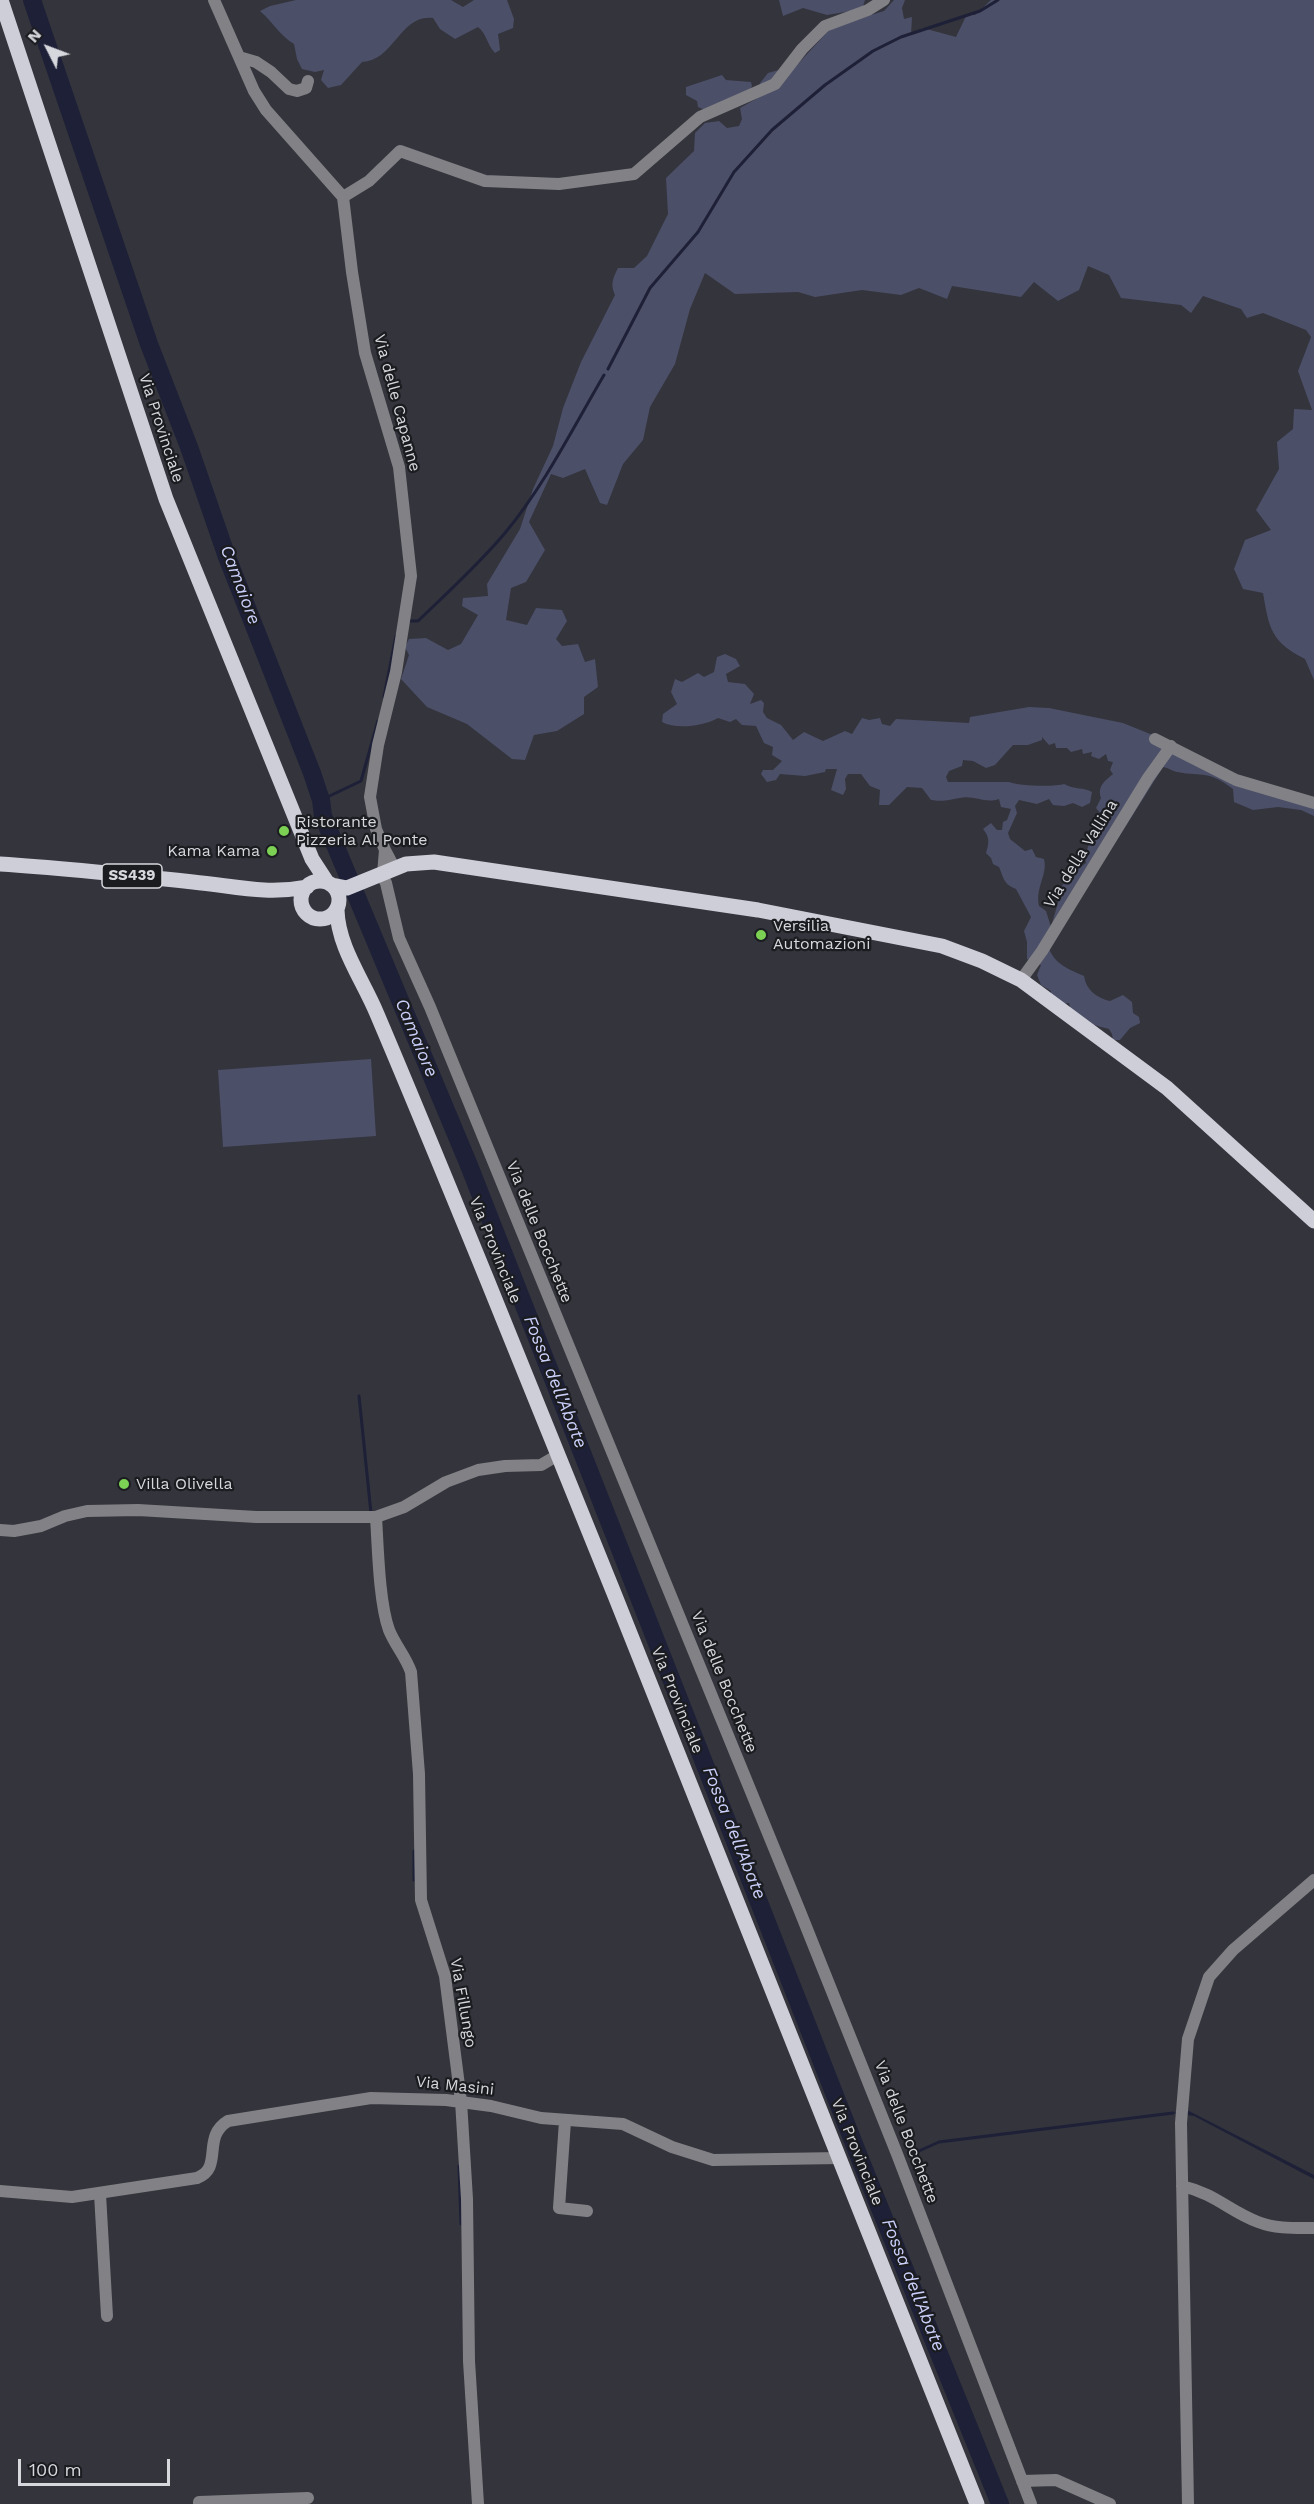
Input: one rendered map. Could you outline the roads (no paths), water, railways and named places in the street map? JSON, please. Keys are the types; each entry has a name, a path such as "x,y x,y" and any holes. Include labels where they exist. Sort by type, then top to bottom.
{"main road":[{"name":"Via Provinciale","path":"1,0 166,499 312,859 314,868 309,885"},
{"name":"Via Provinciale","path":"312,859 337,893 339,927 346,948 372,1002 443,1171 977,2504"},
{"path":"337,893 318,881 309,885 301,901 309,915 325,919 337,893 411,863 440,862 758,910 942,946 982,961 1020,980 1167,1088 1314,1221"},
{"name":"SS439","path":"0,864 201,882 263,892 285,891 309,885"},
{"name":"Via Provinciale","path":"263,892 309,915 333,932 346,948"}],"street":[{"path":"214,0 254,91 266,110 343,197 369,182 400,151 485,181 559,184 634,174 700,117 775,84 802,49 825,26 868,10 884,0"},
{"path":"239,57 264,67 289,88 297,91 306,88 308,81"},
{"name":"Via delle Capanne","path":"343,197 365,352 399,467 410,556 411,576 406,613 391,698 378,745 370,797 376,829 385,850 384,873"},
{"path":"1155,738 1236,780 1314,803"},
{"name":"Via della Vallina","path":"1020,980 1042,951 1148,778 1171,746"},
{"name":"Via delle Bocchette","path":"384,873 395,927 405,955 430,1007 804,1920 897,2154 1031,2504"},
{"path":"0,1530 14,1531 41,1526 87,1511 138,1510 256,1517 376,1517 404,1507 446,1482 478,1470 541,1465 558,1455"},
{"name":"Via Fillungo","path":"376,1517 379,1564 389,1630 411,1672 419,1774 421,1900 445,1976 461,2101 467,2199 469,2361 478,2504"},
{"path":"1188,2504 1181,2123 1188,2039 1209,1977 1233,1950 1314,1880"},
{"name":"Via Masini","path":"0,2191 72,2197 204,2176 211,2165 215,2132 228,2121 371,2098 461,2101 565,2121 624,2124 672,2148 713,2160 840,2158"},
{"path":"565,2121 559,2208 587,2211"},
{"path":"1182,2187 1213,2196 1241,2214 1261,2223 1286,2228 1314,2229"},
{"path":"100,2194 107,2316"},
{"path":"1022,2481 1056,2480 1110,2504"},
{"path":"199,2504 199,2502 308,2498"}],"waterway":[{"name":"Fossa dell'Abate","path":"32,0 149,344 189,447 227,557 312,773 321,800 323,816 468,1163 862,2164 1000,2504"},
{"path":"608,369 650,288 698,232 734,172 772,130 825,85 873,51 901,37 980,11 998,0"},
{"path":"407,621 418,621 473,568 505,533 533,496 604,375"},
{"path":"384,697 396,636"},
{"path":"321,800 361,781 378,721"},
{"path":"359,1396 371,1513"},
{"path":"414,1851 414,1880"},
{"path":"910,2155 939,2142 1173,2113"},
{"path":"459,2166 461,2224"}],"place":[{"name":"Ristorante Pizzeria Al Ponte","path":"284,831"},
{"name":"Kama Kama","path":"272,851"},
{"name":"Versilia Automazioni","path":"761,935"},
{"name":"Villa Olivella","path":"124,1484"}],"water label":[{"name":"Camaiore","path":"240,585"},
{"name":"Camaiore","path":"416,1038"}]}
